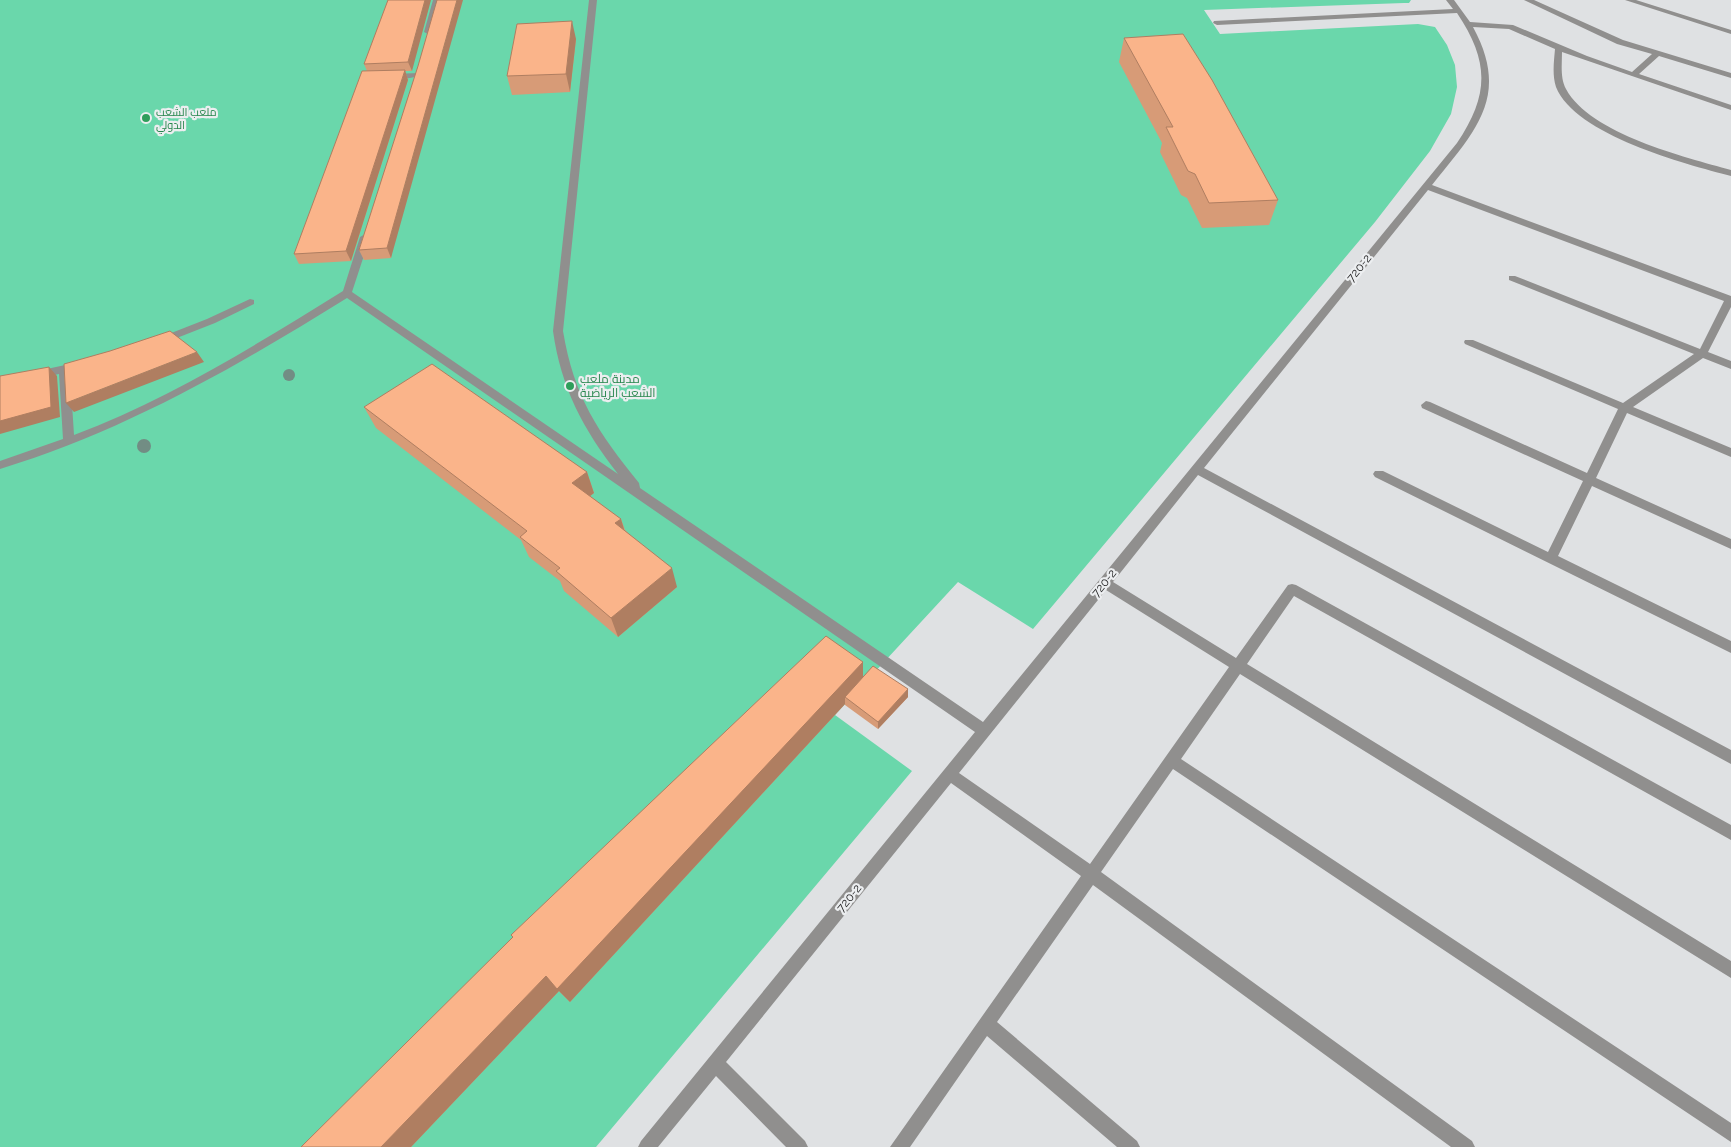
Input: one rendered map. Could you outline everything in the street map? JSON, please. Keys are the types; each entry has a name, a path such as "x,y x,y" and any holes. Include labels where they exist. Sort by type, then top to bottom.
{"street":[{"path":"427,37 437,0"},
{"path":"593,0 558,331 566,375 575,399 618,466 644,498"},
{"name":"720-2","path":"647,1147 1426,186 1476,120 1484,96 1486,72 1481,49 1469,24 1450,0"},
{"path":"1528,0 1620,42 1731,76"},
{"path":"1629,0 1731,32"},
{"path":"1218,22 1459,11"},
{"path":"1469,24 1510,27 1584,58 1731,108"},
{"path":"1559,47 1557,72 1562,92 1578,111 1606,128 1657,149 1731,173"},
{"path":"1632,75 1657,54"},
{"path":"413,84 419,66"},
{"path":"386,76 416,75"},
{"path":"1426,186 1730,299 1702,354 1624,408 1551,559"},
{"path":"0,465 36,455 107,428 206,379 347,293 368,226"},
{"path":"1512,278 1731,366"},
{"path":"347,293 984,731"},
{"path":"147,346 203,324 250,302"},
{"path":"1469,342 1731,453"},
{"path":"26,377 93,362"},
{"path":"64,369 69,442"},
{"path":"1426,405 1731,544"},
{"path":"1196,468 1731,757"},
{"path":"1379,474 1731,647"},
{"path":"1104,583 1731,970"},
{"path":"900,1147 1292,589 1731,833"},
{"path":"1171,760 1731,1133"},
{"path":"949,774 1091,874 1466,1147"},
{"path":"986,1024 1131,1147"},
{"path":"715,1063 799,1147"}],"green space":[{"name":"مدينة ملعب الشعب الرياضية","path":"0,0 1411,0 1409,3 1204,10 1220,34 1418,24 1435,27 1447,45 1455,65 1457,87 1451,114 1430,151 1375,222 1033,629 958,582 835,715 912,771 596,1147 0,1147"}],"building":[{"path":"388,0 425,0 408,62 364,64"},
{"path":"437,0 457,0 387,248 359,250 418,66"},
{"path":"572,21 566,74 507,76 517,24"},
{"path":"1183,34 1212,80 1278,200 1209,203 1195,174 1188,171 1166,127 1173,127 1124,38"},
{"path":"405,70 346,251 294,254 362,71"},
{"path":"170,331 197,352 66,403 64,364"},
{"path":"432,364 587,472 572,483 621,519 615,523 672,568 611,618 556,571 560,568 520,537 527,531 364,407"},
{"path":"49,367 51,407 0,421 0,376"},
{"path":"826,636 863,662 557,989 546,976 381,1147 301,1147 513,937 511,935"},
{"path":"873,666 908,689 878,722 845,697"}],"place":[{"name":"ملعب الشعب الدولي","path":"146,118"},
{"name":"مدينة ملعب الشعب الرياضية","path":"570,386"}]}
